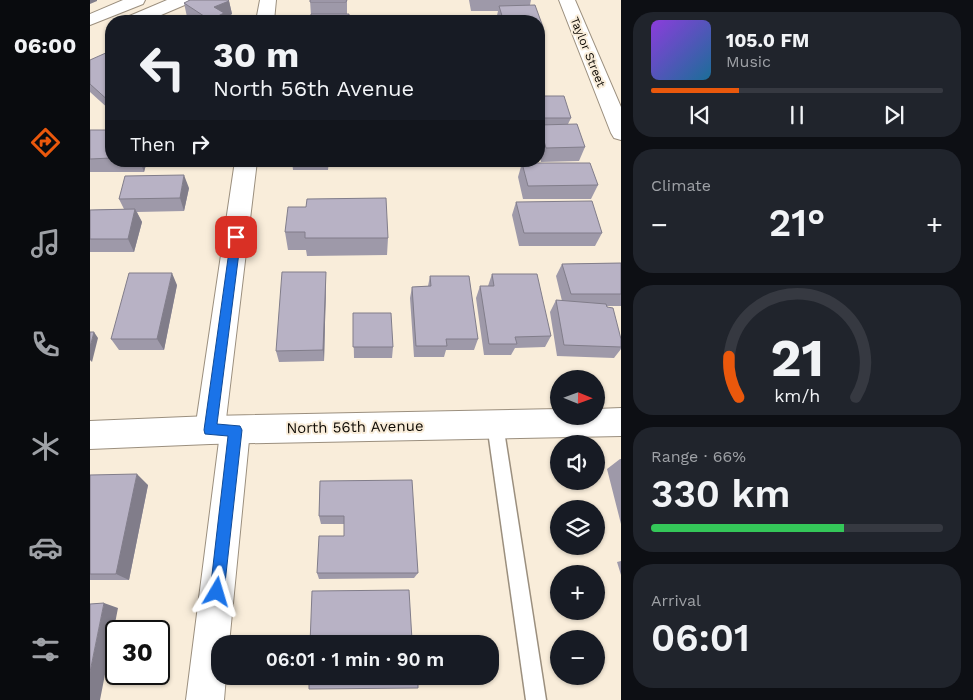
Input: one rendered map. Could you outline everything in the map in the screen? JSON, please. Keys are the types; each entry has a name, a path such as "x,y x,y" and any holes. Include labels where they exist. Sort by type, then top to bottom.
{"street":[{"path":"90,20 137,0"},
{"path":"146,15 181,0"},
{"path":"266,15 268,0"},
{"name":"Taylor Street","path":"567,0 620,133"},
{"path":"205,700 223,430 245,167"},
{"name":"North 56th Avenue","path":"90,435 223,430 620,422"}],"lane":[{"path":"496,424 536,700"}],"building":[{"path":"190,0 229,1 214,7 224,13 220,15 202,15 184,3"},
{"path":"310,0 347,0 346,2 310,2"},
{"path":"535,5 539,15 502,15 499,6"},
{"path":"311,14 349,14 349,15"},
{"path":"105,53 105,98 90,84 90,60"},
{"path":"545,96 564,96 571,118 545,118"},
{"path":"577,124 585,147 546,148 545,125"},
{"path":"90,130 105,130 105,158 90,159"},
{"path":"545,163 590,163 598,185 528,186 523,167 545,167"},
{"path":"184,175 180,198 119,199 125,176"},
{"path":"386,198 388,238 305,238 305,232 285,232 288,207 306,207 307,199"},
{"path":"592,201 602,233 524,233 516,202"},
{"path":"135,209 128,239 90,239 90,210"},
{"path":"621,263 621,294 571,294 562,264"},
{"path":"282,272 326,272 323,350 276,351"},
{"path":"129,273 172,273 157,339 111,339"},
{"path":"492,274 537,274 551,336 515,337 517,344 489,344 480,286 494,286"},
{"path":"430,276 469,276 478,339 446,339 447,346 416,346 412,287 431,286"},
{"path":"556,300 606,304 607,307 613,308 621,339 621,347 564,345"},
{"path":"353,313 391,313 393,347 353,347"},
{"path":"90,332 94,332 90,347"},
{"path":"137,474 116,574 90,574 90,475"},
{"path":"412,480 418,573 317,573 319,536 344,536 344,516 319,516 320,481"},
{"path":"409,590 412,635 310,635 312,591"},
{"path":"104,603 90,672 90,604"},
{"path":"309,685 418,685 418,688 309,689"}],"route":[{"path":"217,592 235,430 210,430 236,237"}]}
